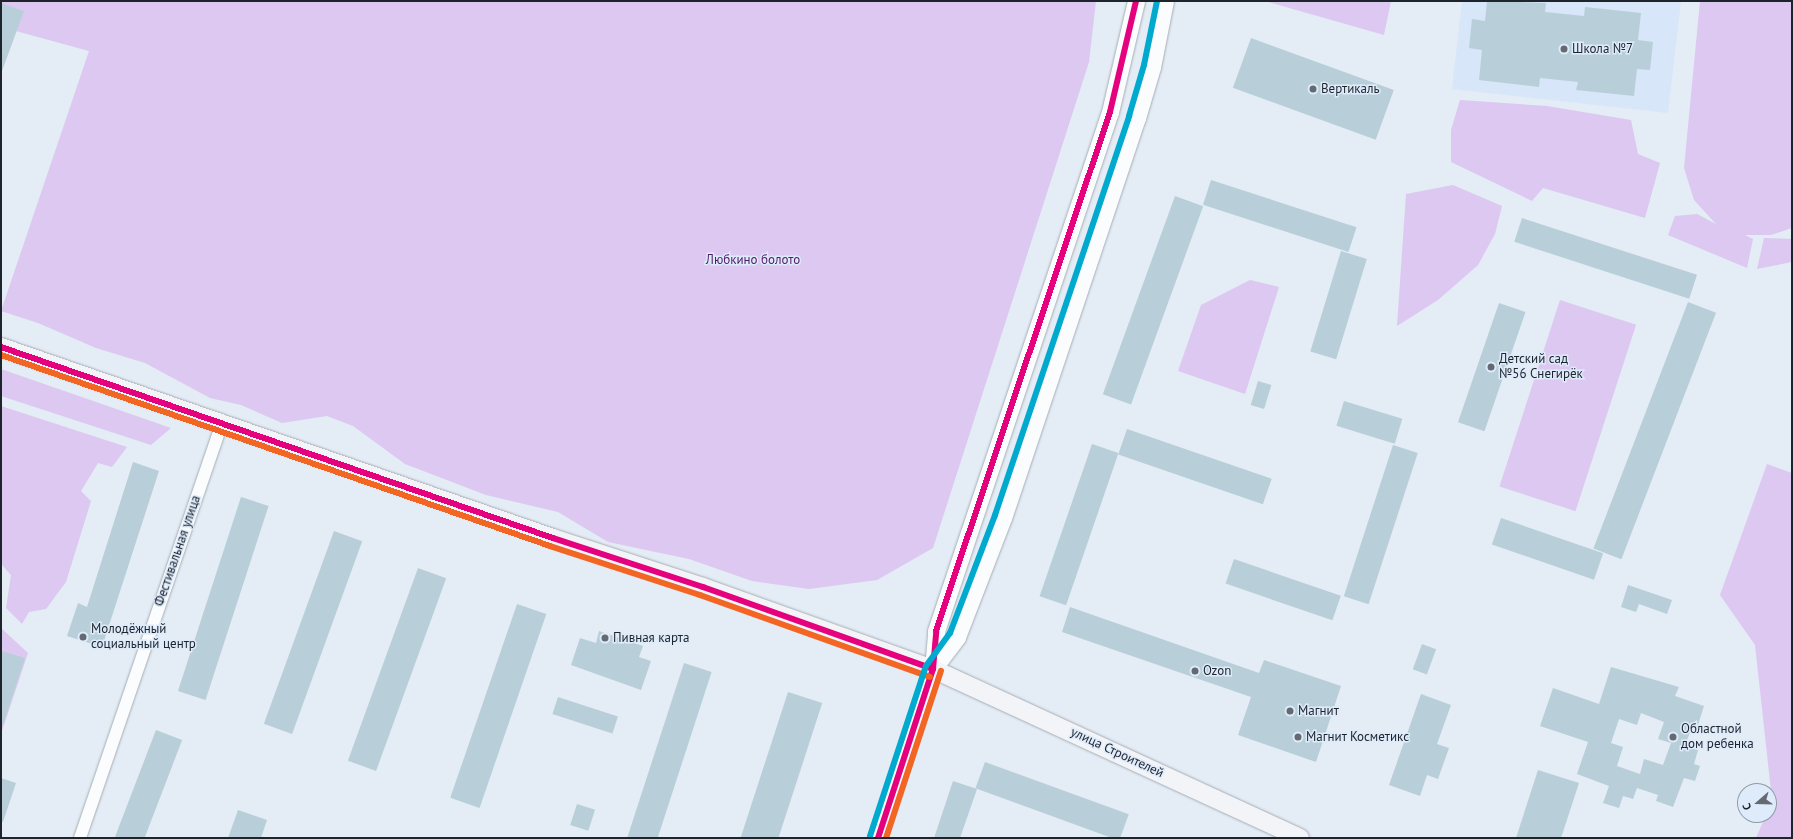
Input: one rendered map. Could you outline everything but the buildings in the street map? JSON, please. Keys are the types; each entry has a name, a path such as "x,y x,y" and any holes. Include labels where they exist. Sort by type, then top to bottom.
{"main road":[{"path":"933,669 936,631 1110,112 1136,1"},
{"path":"933,669 957,637 1003,518 1137,118 1152,67 1165,1"},
{"name":"улица Строителей","path":"1,347 710,590 933,669 1300,838"}],"street":[{"name":"Фестивальная улица","path":"80,838 222,423"},
{"path":"878,838 933,669"}],"shaded area":[{"path":"1462,1 1681,1 1668,113 1452,89"}],"green space":[{"name":"Любкино болото","path":"1,1 1096,1 1089,62 933,548 877,580 809,589 752,581 689,559 608,542 558,512 486,495 405,464 353,426 327,416 282,423 241,405 210,398 145,363 96,348 38,323 1,311 89,51 1,27"},
{"path":"1265,1 1391,1 1384,35"},
{"path":"1700,1 1792,1 1792,228 1771,235 1745,235 1753,239 1747,268 1668,235 1675,216 1697,214 1716,224 1694,200 1684,168"},
{"path":"1460,100 1547,106 1631,120 1638,154 1660,163 1645,218 1543,188 1532,201 1451,162 1451,130"},
{"path":"1453,185 1502,206 1495,234 1478,265 1438,300 1397,326 1406,194"},
{"path":"1764,238 1792,239 1792,262 1757,269"},
{"path":"1250,280 1279,287 1245,394 1178,371 1201,305"},
{"path":"1560,300 1636,325 1576,511 1499,486"},
{"path":"1,369 171,428 151,445 1,396"},
{"path":"1,406 127,447 112,467 98,463 81,491 91,501 66,582 46,609 29,612 22,624 6,608 11,575 1,564"},
{"path":"1767,464 1792,473 1792,838 1756,838 1763,823 1777,823 1777,783 1770,783 1755,645 1720,595"},
{"path":"1,628 28,653 1,734"}],"transit line":[{"path":"878,838 933,669 936,631 1110,112 1136,1"},
{"path":"870,836 926,666 950,633 995,515 1129,116 1144,65 1157,1"},
{"path":"1,347 553,538 703,587 933,669"},
{"path":"1,355 550,546 700,595 930,677"},
{"path":"886,838 941,671"}],"place":[{"name":"Школа №7","path":"1564,49"},
{"name":"Вертикаль","path":"1313,89"},
{"name":"Детский сад №56 Снегирёк","path":"1491,367"},
{"name":"Молодёжный социальный центр","path":"83,637"},
{"name":"Пивная карта","path":"605,638"},
{"name":"Ozon","path":"1195,671"},
{"name":"Магнит","path":"1290,711"},
{"name":"Магнит Косметикс","path":"1298,737"},
{"name":"Областной дом ребенка","path":"1673,737"}]}
